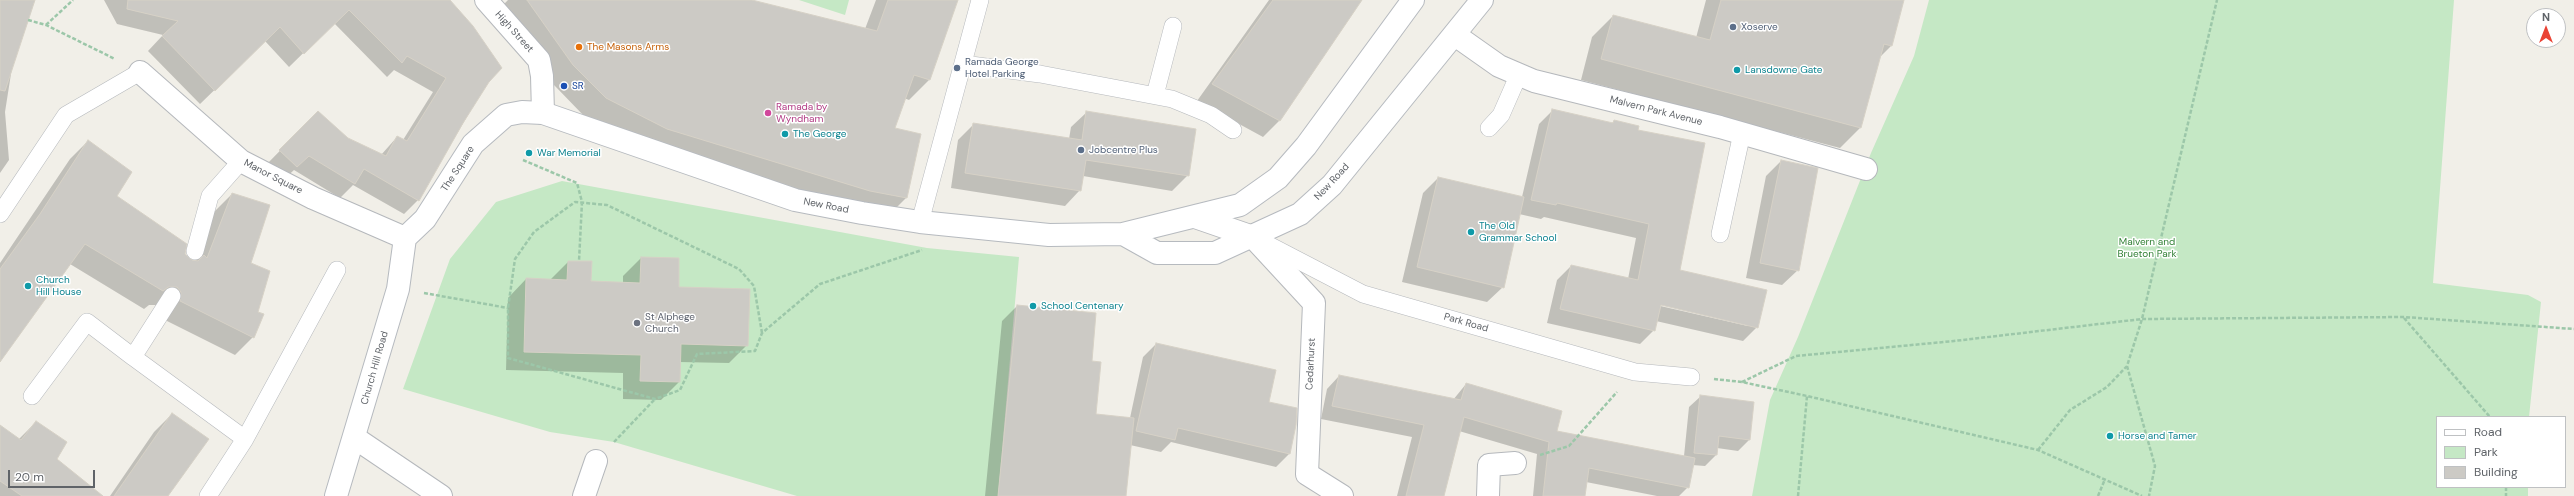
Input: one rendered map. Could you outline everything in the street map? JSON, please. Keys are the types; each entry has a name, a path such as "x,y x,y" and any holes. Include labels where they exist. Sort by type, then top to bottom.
{"street":[{"name":"High Street","path":"486,0 539,60 542,76 543,113"},
{"name":"New Road","path":"543,113 795,200 920,222 1049,235 1123,234 1240,205 1278,178 1306,146 1413,0"},
{"name":"New Road","path":"1123,234 1157,253 1215,253 1253,237 1300,214 1332,184 1455,35 1475,2"},
{"name":"Malvern Park Avenue","path":"1455,35 1499,66 1534,81 1742,133 1866,169"},
{"name":"Manor Square","path":"140,72 241,161 313,198 405,238"},
{"name":"The Square","path":"405,238 425,219 478,140 506,115 522,112 543,113"},
{"path":"1195,217 1253,237"},
{"name":"Cedarhurst","path":"1253,237 1314,303 1306,474 1342,496"},
{"name":"Church Hill Road","path":"336,496 355,438 398,289 405,238"},
{"path":"355,438 441,496"},
{"path":"584,496 596,461"},
{"path":"1488,496 1489,465 1515,463"}],"lane":[{"path":"920,222 980,0"},
{"path":"1155,95 1173,26"},
{"path":"963,64 1040,74 1172,99 1211,115 1233,130"},
{"path":"0,214 66,115 140,72"},
{"path":"1489,128 1501,115 1519,74"},
{"path":"1720,234 1742,133"},
{"path":"195,251 210,196 241,161"},
{"name":"Park Road","path":"1253,237 1363,294 1634,372 1691,377"},
{"path":"208,496 245,439 338,270"},
{"path":"133,357 172,296"},
{"path":"32,396 87,322 245,439"}],"path":[{"path":"46,25 73,0"},
{"path":"2038,450 2070,410 2107,388 2126,366 2142,319 2217,0"},
{"path":"28,20 46,25 140,72"},
{"path":"523,160 577,183 582,202 578,261"},
{"path":"655,399 508,358 508,308 515,260 534,232 575,202 607,205 739,269 754,286 762,333"},
{"path":"596,461 655,399 680,390 697,354 755,351 762,333 820,284 927,248"},
{"path":"398,289 508,308"},
{"path":"2404,317 2489,416"},
{"path":"1742,382 1796,356 1954,341 2142,319 2404,317 2574,329"},
{"path":"2126,366 2155,466 2149,496"},
{"path":"1515,463 1569,446 1634,372"},
{"path":"1691,377 1742,382 2038,450 2142,496"},
{"path":"1798,496 1807,396"},
{"path":"2098,496 2105,480"}],"green space":[{"path":"799,0 849,0 845,15"},
{"name":"Malvern and Brueton Park","path":"1929,0 2454,0 2433,283 2528,295 2541,302 2529,416 2436,416 2436,488 2528,488 2528,496 1752,496 1770,400 1798,337 1871,153 1914,56"},
{"path":"562,181 927,248 1019,257 998,496 797,496 614,442 550,432 403,389 450,259 496,202"}],"building":[{"path":"0,0 35,0 5,91 0,90"},
{"path":"128,0 450,0 473,26 502,68 489,82 463,123 419,201 364,169 355,184 309,156 297,167 279,150 318,111 348,138 386,156 397,136 407,141 446,78 407,56 402,63 349,10 304,54 280,27 215,91 162,36 178,21 127,9"},
{"name":"Ramada by Wyndham","path":"527,0 752,0 877,31 888,0 958,0 930,80 914,75 895,128 921,134 907,198 870,191 667,129 606,98 573,65"},
{"path":"1273,0 1362,0 1280,121 1212,84"},
{"name":"Lansdowne Gate","path":"1721,0 1904,0 1892,46 1884,44 1861,128 1601,59 1613,15 1710,40"},
{"path":"1552,109 1613,123 1614,120 1639,126 1638,130 1705,143 1680,270 1767,290 1758,328 1661,305 1655,331 1560,309 1571,265 1638,280 1649,224 1557,203 1556,205 1531,200"},
{"name":"Jobcentre Plus","path":"1086,111 1196,129 1189,176 1086,160 1081,191 965,173 973,123 1082,140"},
{"path":"88,140 132,172 117,196 187,244 185,254 192,260 198,261 204,255 207,258 232,193 270,205 251,263 270,271 258,312 264,314 254,338 180,301 181,292 177,287 168,287 163,291 85,244 0,362 0,269 40,214"},
{"path":"1781,160 1818,168 1799,271 1760,263"},
{"name":"The Old Grammar School","path":"1438,177 1524,197 1504,288 1417,267"},
{"name":"St Alphege Church","path":"641,257 679,258 679,287 750,289 748,346 681,344 680,382 640,381 641,355 524,352 526,278 567,280 568,261 592,261 591,281 640,283"},
{"path":"1017,305 1096,313 1092,361 1101,362 1096,414 1134,418 1126,496 998,496"},
{"path":"1156,343 1276,370 1269,402 1297,408 1296,425 1290,454 1178,428 1175,440 1136,431"},
{"path":"1339,375 1461,400 1466,383 1562,411 1557,431 1695,458 1689,488 1589,468 1585,496 1543,496 1549,442 1464,417 1444,496 1406,496 1424,425 1332,406"},
{"path":"1700,395 1754,402 1750,440 1719,436 1717,455 1694,453"},
{"path":"172,413 209,439 168,496 114,496"},
{"path":"36,421 67,442 57,459 103,496 22,496 0,481 0,425 21,440"}],"place":[{"name":"Xoserve","path":"1733,27"},
{"name":"The Masons Arms","path":"579,47"},
{"name":"Ramada George Hotel Parking","path":"957,68"},
{"name":"Lansdowne Gate","path":"1737,70"},
{"name":"SR","path":"564,86"},
{"name":"Ramada by Wyndham","path":"768,113"},
{"name":"The George","path":"785,134"},
{"name":"Jobcentre Plus","path":"1081,150"},
{"name":"War Memorial","path":"529,153"},
{"name":"The Old Grammar School","path":"1471,232"},
{"name":"Church Hill House","path":"28,286"},
{"name":"School Centenary","path":"1033,306"},
{"name":"St Alphege Church","path":"637,323"},
{"name":"Horse and Tamer","path":"2110,436"}]}
